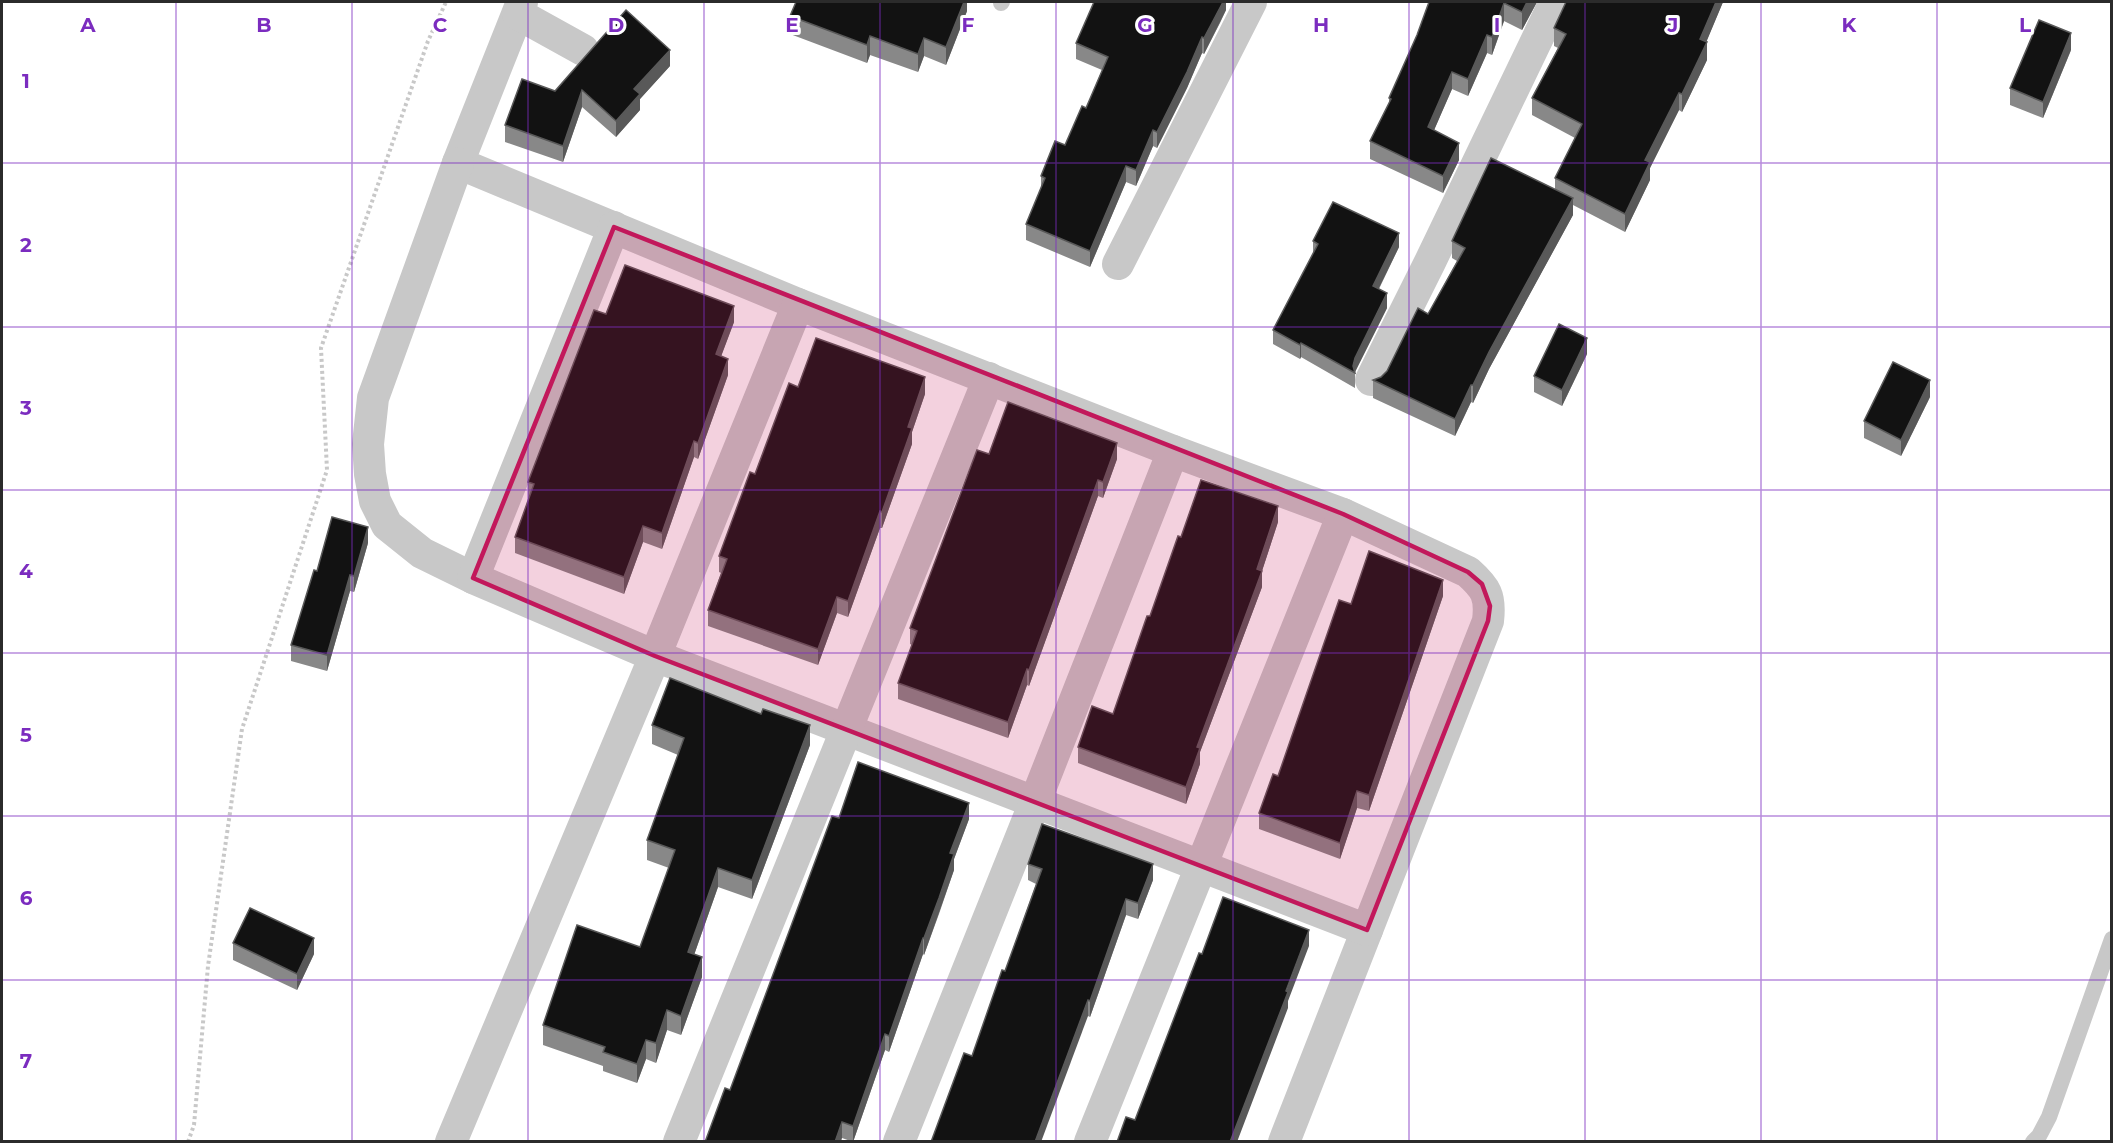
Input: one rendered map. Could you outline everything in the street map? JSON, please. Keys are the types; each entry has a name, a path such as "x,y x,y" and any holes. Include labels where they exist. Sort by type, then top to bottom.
{"street":[{"path":"1119,264 1251,2"},
{"path":"1371,380 1555,2"},
{"path":"584,50 520,8 458,163 374,398 368,444 375,501 387,525 422,553 473,579 655,656 1367,930"},
{"path":"458,163 798,304 1173,451 1343,514 1468,572 1482,584 1490,606 1488,621 1284,1142"},
{"path":"473,579 614,227"},
{"path":"451,1142 655,656 798,304"},
{"path":"679,1142 988,378"},
{"path":"899,1142 1173,451"},
{"path":"1090,1142 1343,514"}],"lane":[{"path":"2033,1142 2049,1117 2112,939"}],"path":[{"path":"188,1142 194,1125 208,966 243,729 327,470 321,348 428,41 446,2"}],"highlighted area":[{"path":"614,227 1343,514 1468,572 1482,584 1490,606 1488,621 1367,930 655,656 473,578"}],"building":[{"path":"796,2 964,2 946,47 924,38 918,54 870,36 867,45 790,16"},
{"path":"1094,2 1223,2 1204,38 1202,37 1157,132 1153,130 1136,170 1126,166 1090,251 1026,224 1045,178 1041,176 1055,141 1065,145 1082,106 1086,108 1108,57 1076,43"},
{"path":"1429,2 1527,2 1522,12 1504,3 1492,37 1487,35 1468,79 1452,72 1428,127 1459,143 1443,176 1370,141 1391,99 1389,98"},
{"path":"1566,2 1716,2 1700,39 1707,42 1682,94 1679,93 1645,160 1650,162 1625,214 1555,178 1582,124 1532,98 1566,34 1554,28"},
{"path":"626,10 670,50 634,89 640,94 616,121 582,90 563,146 505,125 522,79 555,91"},
{"path":"2039,20 2071,33 2043,102 2010,88"},
{"path":"1491,158 1573,198 1471,385 1455,419 1373,380 1381,377 1387,371 1418,308 1428,314 1465,248 1452,241"},
{"path":"1333,202 1399,233 1373,286 1387,293 1355,358 1353,366 1355,373 1273,330 1318,244 1313,241"},
{"path":"625,265 734,306 716,354 728,359 698,443 694,441 662,533 643,526 624,577 515,537 534,484 528,482 594,310 606,314"},
{"path":"1559,324 1587,338 1562,390 1534,376"},
{"path":"816,338 925,377 908,427 912,428 848,601 837,597 818,649 708,610 727,559 719,556 750,472 755,474 789,383 798,387"},
{"path":"1893,362 1930,380 1901,440 1864,421"},
{"path":"1008,402 1117,443 1103,482 1098,480 1008,722 898,683 917,631 910,628 977,450 989,454"},
{"path":"1201,480 1278,506 1257,569 1262,571 1197,747 1200,748 1186,787 1078,747 1092,706 1113,714 1147,616 1150,616 1178,536 1181,537"},
{"path":"332,517 368,527 354,576 350,575 327,655 291,645 314,570 317,571"},
{"path":"1369,551 1443,580 1369,795 1357,791 1340,843 1259,813 1273,774 1278,776 1339,600 1351,604"},
{"path":"670,678 761,714 763,709 810,725 752,880 718,868 688,952 702,957 681,1016 667,1010 656,1043 646,1040 637,1064 603,1052 605,1047 543,1025 577,925 640,947 675,850 647,840 684,738 652,725"},
{"path":"858,762 969,803 950,853 954,854 939,898 889,1036 885,1034 853,1126 842,1122 835,1142 705,1142 725,1088 730,1090 832,816 839,818"},
{"path":"1042,824 1153,864 1138,903 1126,899 1090,1001 1088,1000 1035,1142 931,1142 964,1053 972,1056 1002,970 1005,971 1042,869 1028,864"},
{"path":"1223,897 1309,930 1286,991 1288,992 1230,1142 1117,1142 1126,1117 1135,1120"},
{"path":"250,908 314,938 297,974 233,943"}]}
